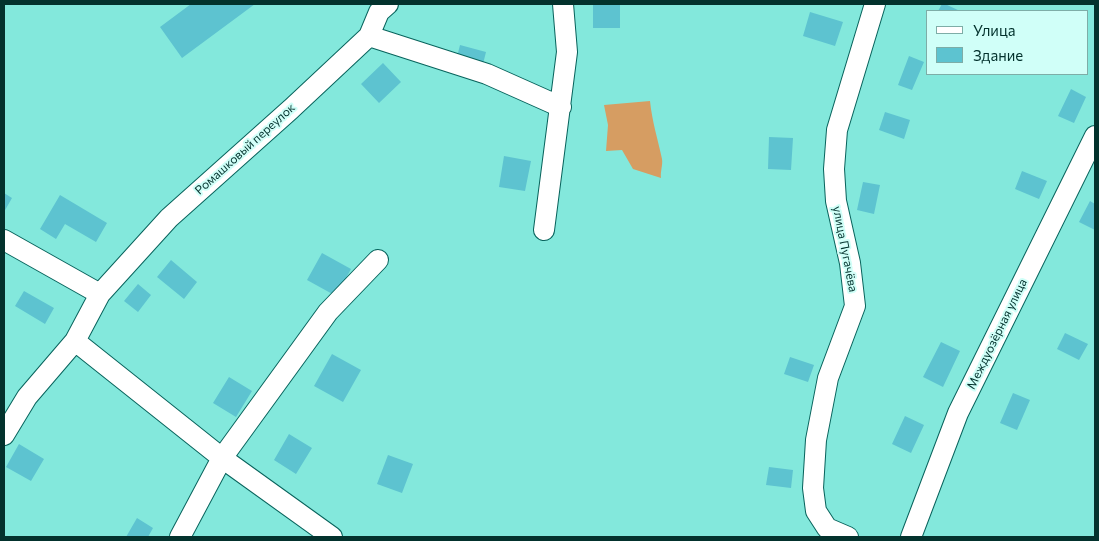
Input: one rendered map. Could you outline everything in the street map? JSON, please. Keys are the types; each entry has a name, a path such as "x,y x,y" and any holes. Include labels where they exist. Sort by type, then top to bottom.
{"street":[{"path":"544,230 567,52 563,4"},
{"name":"улица Пугачёва","path":"848,537 828,528 816,510 813,488 816,440 828,378 855,306 850,263 836,201 834,169 837,130 876,4"},
{"name":"Ромашковый переулок","path":"4,435 27,397 75,341 100,294 169,218 369,36 381,6"},
{"path":"369,36 487,74 561,107"},
{"name":"Междуозёрная улица","path":"911,537 958,414 1095,136"},
{"path":"4,240 100,294"},
{"path":"180,537 222,458 328,312 378,260"},
{"path":"75,341 222,458 332,537"}],"shaded area":[{"path":"650,101 662,159 661,178 633,169 622,150 606,151 608,125 604,105"}],"building":[{"path":"191,4 255,4 182,58 160,27"},
{"path":"593,4 620,4 620,28 593,28"},
{"path":"942,4 945,4 958,10 939,10"},
{"path":"810,12 843,22 835,46 803,36"},
{"path":"460,45 486,52 482,68 456,61"},
{"path":"909,56 924,62 912,90 898,85"},
{"path":"383,63 401,82 379,103 361,84"},
{"path":"1071,89 1086,97 1074,123 1058,116"},
{"path":"885,112 910,120 904,139 879,130"},
{"path":"769,137 793,138 791,170 768,169"},
{"path":"504,156 531,161 525,191 499,187"},
{"path":"1022,171 1047,181 1039,199 1015,189"},
{"path":"863,182 880,185 874,214 857,210"},
{"path":"4,193 12,198 4,212"},
{"path":"60,195 107,223 96,242 65,224 56,239 40,229"},
{"path":"1090,201 1095,204 1095,230 1079,222"},
{"path":"322,253 351,269 336,296 307,280"},
{"path":"171,260 197,282 184,299 157,277"},
{"path":"138,284 151,295 138,312 124,301"},
{"path":"24,291 54,308 45,324 15,306"},
{"path":"1065,333 1088,344 1079,360 1057,349"},
{"path":"941,342 960,351 943,387 923,377"},
{"path":"332,354 361,370 343,402 314,386"},
{"path":"790,357 814,365 808,382 784,374"},
{"path":"229,377 252,391 236,417 213,403"},
{"path":"1013,393 1030,400 1017,430 1000,423"},
{"path":"905,416 924,425 911,453 892,444"},
{"path":"289,434 312,448 296,474 274,460"},
{"path":"19,444 44,459 31,481 6,467"},
{"path":"388,455 413,464 402,493 377,484"},
{"path":"769,467 793,470 791,488 766,485"},
{"path":"137,518 153,528 148,537 126,537"}]}
